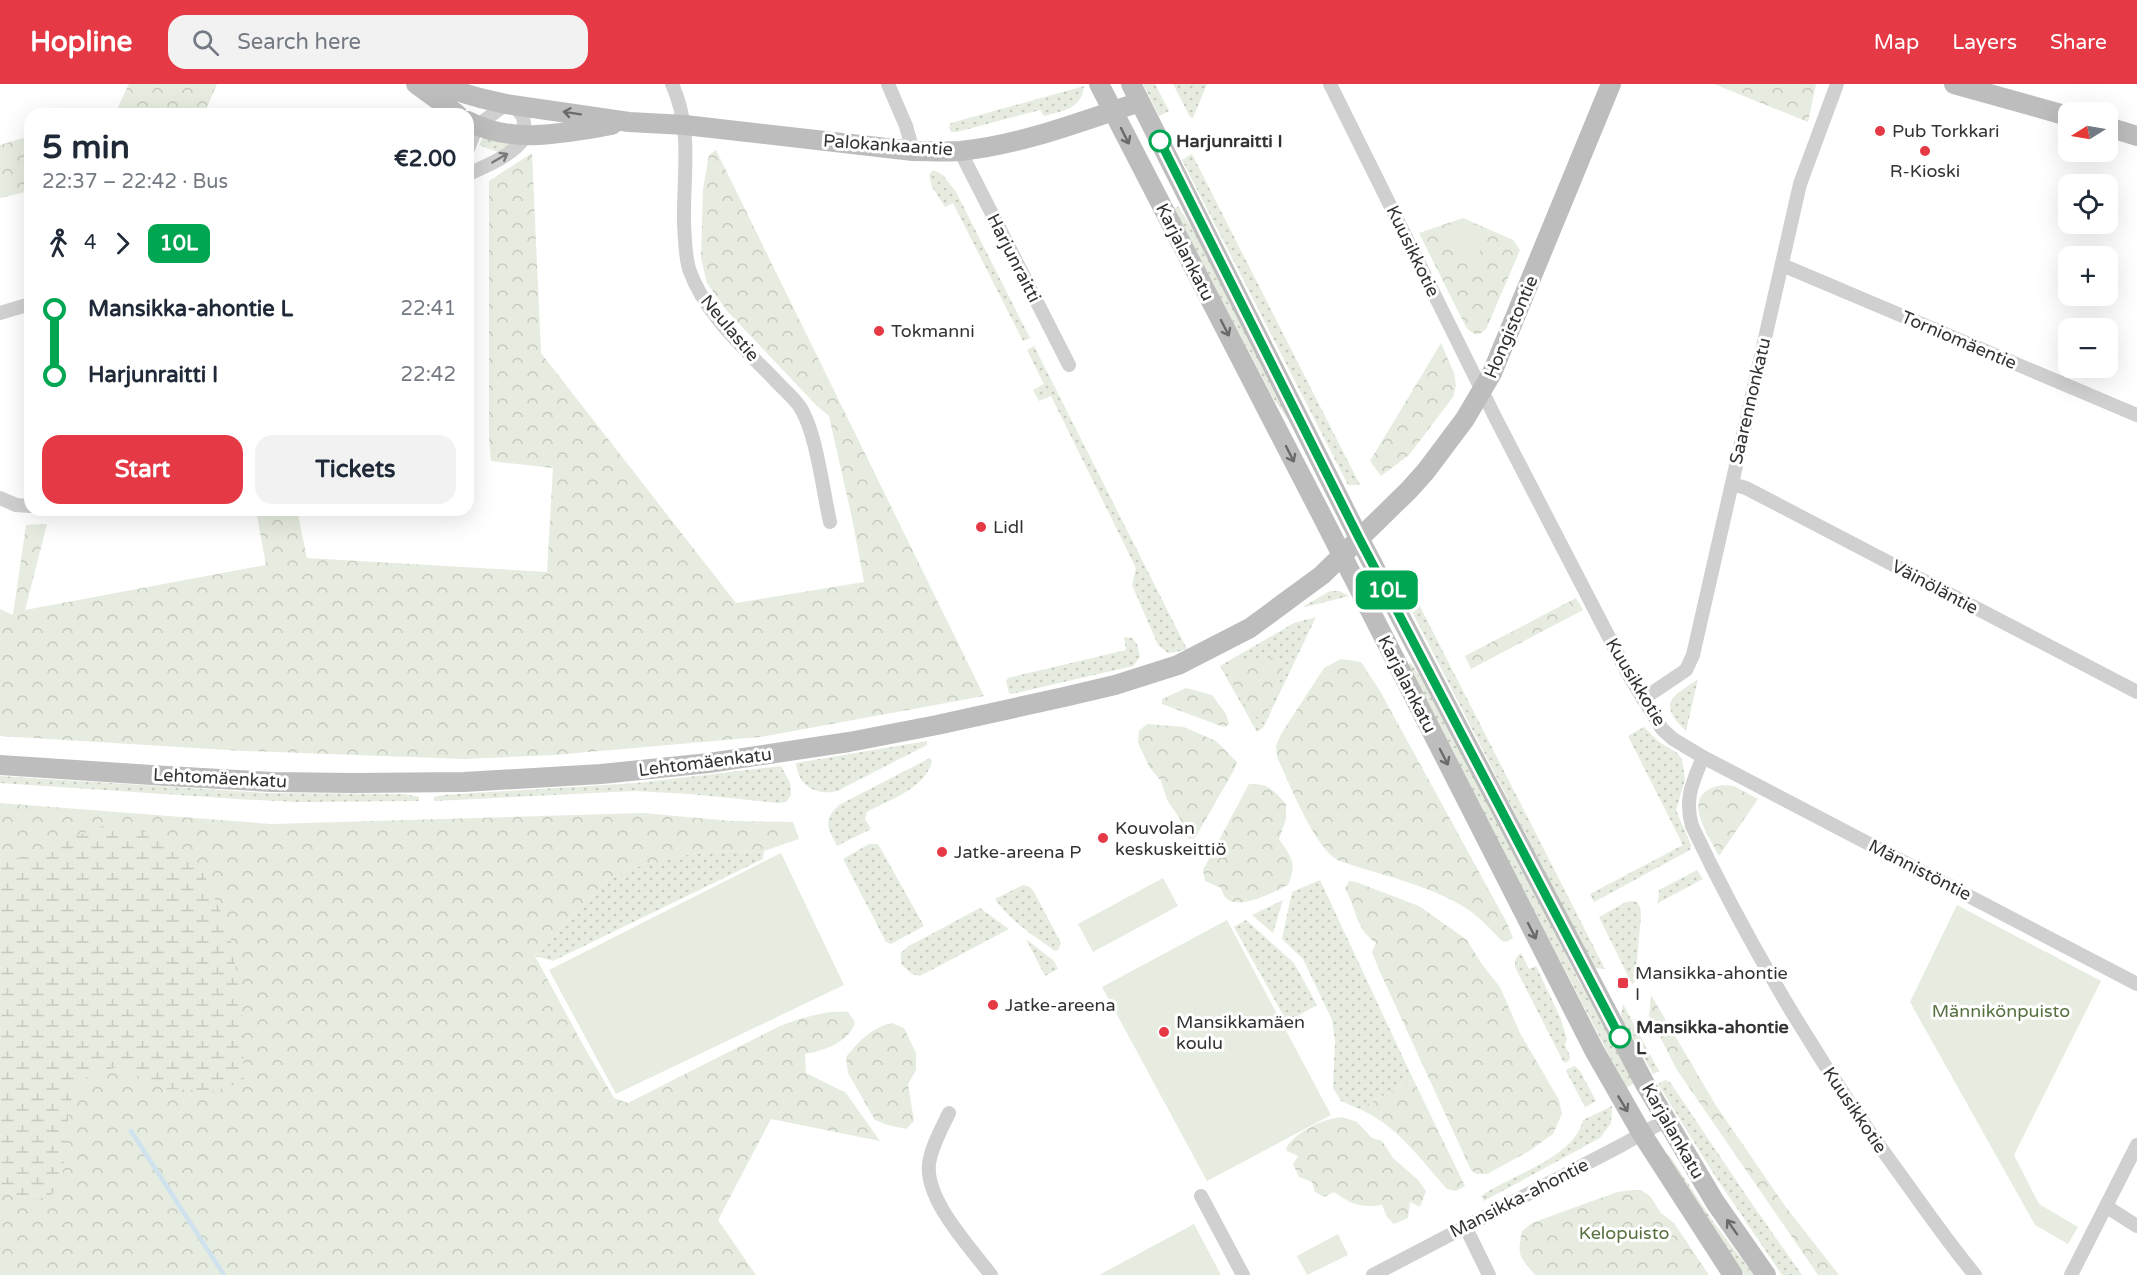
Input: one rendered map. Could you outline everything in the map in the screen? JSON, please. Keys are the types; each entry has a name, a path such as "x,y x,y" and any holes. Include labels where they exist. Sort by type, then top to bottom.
{"street":[{"path":"416,84 449,108"},
{"name":"Palokankaantie","path":"432,84 510,104 629,122 685,125 913,151 960,151 1023,138 1140,102"},
{"name":"Neulastie","path":"672,84 679,99 685,125 685,241 688,266 707,306 800,406 811,434 830,522"},
{"path":"888,84 906,126 913,151"},
{"name":"Karjalankatu","path":"1098,84 1588,1040 1642,1134 1733,1275"},
{"name":"Karjalankatu","path":"1131,84 1359,538 1645,1084 1715,1202 1766,1275"},
{"name":"Kuusikkotie","path":"1330,84 1616,652 1662,729 1673,739 1703,757 1689,792 1688,814 1730,902 1776,985 1842,1092 1939,1229 1975,1275"},
{"name":"Hongistontie","path":"1359,538 1426,471 1483,390 1501,353 1611,84"},
{"name":"Saarennonkatu","path":"1643,699 1678,676 1690,664 1800,184 1837,84"},
{"path":"1954,84 2058,113"},
{"path":"474,122 510,104 523,117 526,136 519,147 474,171"},
{"name":"Palokankaantie","path":"474,124 493,131 526,136 629,122"},
{"path":"2118,130 2137,136"},
{"name":"Harjunraitti","path":"960,151 1069,365"},
{"name":"Torniomäentie","path":"1782,265 2137,415"},
{"path":"0,313 24,306"},
{"name":"Väinöläntie","path":"1732,484 1746,488 2137,693"},
{"path":"0,498 16,505 24,506"},
{"name":"Lehtomäenkatu","path":"0,765 272,782 464,782 602,774 661,768 849,742 993,713 1160,672 1203,653 1250,628 1322,575 1359,538"},
{"name":"Männistöntie","path":"1703,757 2137,984"},
{"path":"949,1113 929,1163 929,1177 934,1195 945,1213 991,1275"},
{"name":"Mansikka-ahontie","path":"1373,1275 1666,1120"},
{"path":"2071,1275 2137,1145"},
{"path":"1202,1196 1243,1275"},
{"path":"2107,1207 2137,1226"},
{"path":"1465,1226 1489,1275"}],"green space":[{"path":"129,84 217,84 207,108 117,108"},
{"path":"1143,84 1155,84 1169,111 1159,116"},
{"path":"1173,84 1207,84 1193,118 1190,117"},
{"path":"1714,84 1816,84 1808,122"},
{"path":"1084,86 1075,104 1058,112 1044,116 1040,110 957,132 951,132 949,127 951,123"},
{"path":"485,134 512,143 498,152 479,145"},
{"path":"24,138 24,192 0,198 0,145"},
{"path":"716,150 984,696 760,737 554,755 465,759 244,751 0,736 0,609 13,615 26,525 47,524 25,610 266,565 257,516 298,516 307,558 547,572 553,468 491,461 489,439 489,181 532,153 541,353 736,603 864,582 829,416 727,311 707,283 701,258 703,189 709,155"},
{"path":"1192,154 1360,485 1348,485 1182,160"},
{"path":"933,170 943,175 956,192 1030,338 1023,341 953,203 945,207 932,187 929,175"},
{"path":"1178,206 1213,262 1294,428 1273,398 1174,208"},
{"path":"1463,218 1513,240 1520,250 1487,327 1477,334 1466,327 1419,233"},
{"path":"1464,220 1488,231 1475,263 1461,262 1448,225"},
{"path":"1441,343 1454,373 1456,385 1453,397 1409,455 1381,476 1370,461"},
{"path":"1034,346 1187,649 1168,653 1158,645 1132,585 1136,568 1051,396 1039,401 1033,390 1044,384 1027,350"},
{"path":"1408,583 1605,969 1594,968 1399,586"},
{"path":"1330,591 1339,591 1349,596 1304,606"},
{"path":"1576,598 1583,610 1471,669 1465,656"},
{"path":"1316,617 1263,728 1257,732 1220,666 1294,623"},
{"path":"1124,637 1132,638 1137,644 1140,657 1133,666 1009,693 1006,681 1008,678 1126,650"},
{"path":"1277,657 1282,668 1276,692 1267,713 1256,717 1251,715 1228,676 1229,667 1235,661 1253,662"},
{"path":"1341,659 1361,662 1380,691 1507,923 1513,938 1506,942 1502,941 1469,911 1435,892 1337,860 1319,841 1295,798 1277,757 1276,746 1281,734 1324,668"},
{"path":"1411,663 1440,707 1579,981 1635,1083 1626,1088 1407,665"},
{"path":"1698,679 1686,731 1672,714 1671,702 1675,696"},
{"path":"1186,688 1212,695 1226,714 1229,724 1225,727 1218,725 1162,704 1162,699"},
{"path":"1147,724 1184,727 1216,741 1237,762 1195,838 1189,839 1184,832 1182,822 1167,800 1161,781 1150,768 1138,743 1139,731"},
{"path":"1644,727 1659,742 1676,752 1682,759 1685,780 1676,810 1691,845 1690,850 1594,902 1590,894 1683,845 1628,736"},
{"path":"927,741 927,745 837,791 822,792 809,787 797,771 796,763"},
{"path":"930,758 932,761 928,771 914,786 867,812 865,819 871,829 837,846 828,825 830,816 839,805"},
{"path":"781,766 790,783 791,795 786,802 779,803 634,791 434,801 434,797 443,795 637,783"},
{"path":"0,776 267,793 404,794 419,797 419,801 297,802 238,799 0,783"},
{"path":"1249,784 1266,786 1286,804 1286,819 1279,839 1290,856 1293,866 1288,885 1256,899 1238,902 1231,901 1224,896 1221,888 1205,881 1203,870"},
{"path":"1723,785 1734,786 1758,799 1719,856 1699,814 1699,804 1702,796 1709,789"},
{"path":"0,803 271,824 643,813 732,821 793,822 799,839 764,851 701,852 645,864 608,879 535,956 614,1098 628,1103 780,1026 823,1013 848,1012 855,1022 848,1035 820,1051 805,1054 806,1073 846,1093 880,1141 771,1119 718,1220 756,1275 0,1275"},
{"path":"103,826 162,834 203,871 230,934 242,1007 244,1082 213,1091 166,1089 118,1067 100,1071 83,1079 72,1096 65,1138 63,1172 58,1191 42,1198 28,1200 15,1196 0,1187 0,855 19,858"},
{"path":"869,844 878,844 924,926 891,944 886,942 843,859"},
{"path":"764,851 763,859 553,961 535,956 608,879 645,864 701,852"},
{"path":"781,853 844,985 616,1094 549,970"},
{"path":"1697,870 1703,879 1658,903 1659,890"},
{"path":"1163,878 1178,906 1093,952 1078,924"},
{"path":"1320,880 1413,1079 1359,1109 1341,1101 1333,1088 1335,1041 1332,1020 1303,959 1282,939 1292,892"},
{"path":"1349,881 1419,906 1467,940 1500,987 1520,1033 1559,1100 1562,1114 1553,1134 1529,1151 1487,1174 1476,1174 1471,1170 1380,972 1372,952 1376,943 1364,931 1357,918 1345,889"},
{"path":"1023,885 1030,887 1034,892 1061,943 1058,950 1055,951 1023,928 995,899"},
{"path":"1283,900 1273,933 1252,915"},
{"path":"1632,901 1637,902 1641,915 1635,982 1632,984 1599,917"},
{"name":"Männikönpuisto","path":"1957,905 2101,981 2014,1155 2039,1204 2078,1227 2068,1244 2035,1225 1910,1002"},
{"path":"980,908 1009,929 920,976 912,974 901,964 901,953 907,947"},
{"path":"1227,920 1331,1115 1207,1181 1102,987"},
{"path":"1246,920 1294,963 1317,1005 1287,1022 1234,927"},
{"path":"1026,939 1054,961 1058,969 1045,976"},
{"path":"1521,953 1529,969 1536,966 1560,1017 1567,1039 1565,1045 1570,1056 1569,1061 1564,1063 1515,967 1516,959"},
{"path":"1651,995 1715,1104 1785,1206 1839,1275 1818,1275 1677,1070 1649,1016"},
{"path":"1623,1004 1659,1071 1653,1074 1621,1017"},
{"path":"892,1023 904,1028 916,1053 916,1070 908,1084 914,1121 906,1129 875,1120 848,1073 846,1057 851,1051 872,1032"},
{"path":"1575,1066 1596,1101 1585,1107 1566,1071"},
{"path":"1413,1079 1465,1186 1456,1191 1447,1189 1396,1133 1359,1109"},
{"path":"1665,1080 1670,1082 1802,1275 1782,1275 1715,1176 1658,1084"},
{"path":"1612,1106 1611,1123 1600,1138 1484,1201 1481,1196 1493,1188 1540,1164 1568,1145 1578,1133 1583,1120"},
{"path":"1342,1117 1357,1122 1372,1138 1382,1141 1393,1158 1418,1180 1426,1191 1420,1207 1410,1202 1408,1218 1394,1224 1387,1217 1382,1205 1357,1205 1334,1192 1324,1197 1315,1192 1312,1182 1299,1177 1293,1164 1298,1156 1287,1151 1286,1148 1297,1136 1311,1127 1326,1120"},
{"path":"1664,1153 1670,1156 1714,1223 1754,1275 1745,1275 1710,1226"},
{"name":"Kelopuisto","path":"1641,1190 1650,1196 1661,1213 1674,1223 1709,1275 1535,1275 1523,1259 1520,1250 1522,1231 1532,1223 1617,1192"},
{"path":"1194,1224 1221,1275 1099,1275"},
{"path":"1338,1234 1348,1255 1307,1275 1297,1256"}],"waterway":[{"path":"131,1131 224,1275"}],"bus line":[{"name":"10L","path":"1160,141 1359,538 1620,1037"}],"place":[{"name":"Pub Torkkari","path":"1880,131"},
{"name":"Harjunraitti I","path":"1160,141"},
{"name":"R-Kioski","path":"1925,151"},
{"name":"Tokmanni","path":"879,331"},
{"name":"Lidl","path":"981,527"},
{"name":"Kouvolan keskuskeittiö","path":"1103,838"},
{"name":"Jatke-areena P","path":"942,852"},
{"name":"Mansikka-ahontie I","path":"1623,983"},
{"name":"Jatke-areena","path":"993,1005"},
{"name":"Mansikkamäen koulu","path":"1164,1032"},
{"name":"Mansikka-ahontie L","path":"1620,1037"}]}
